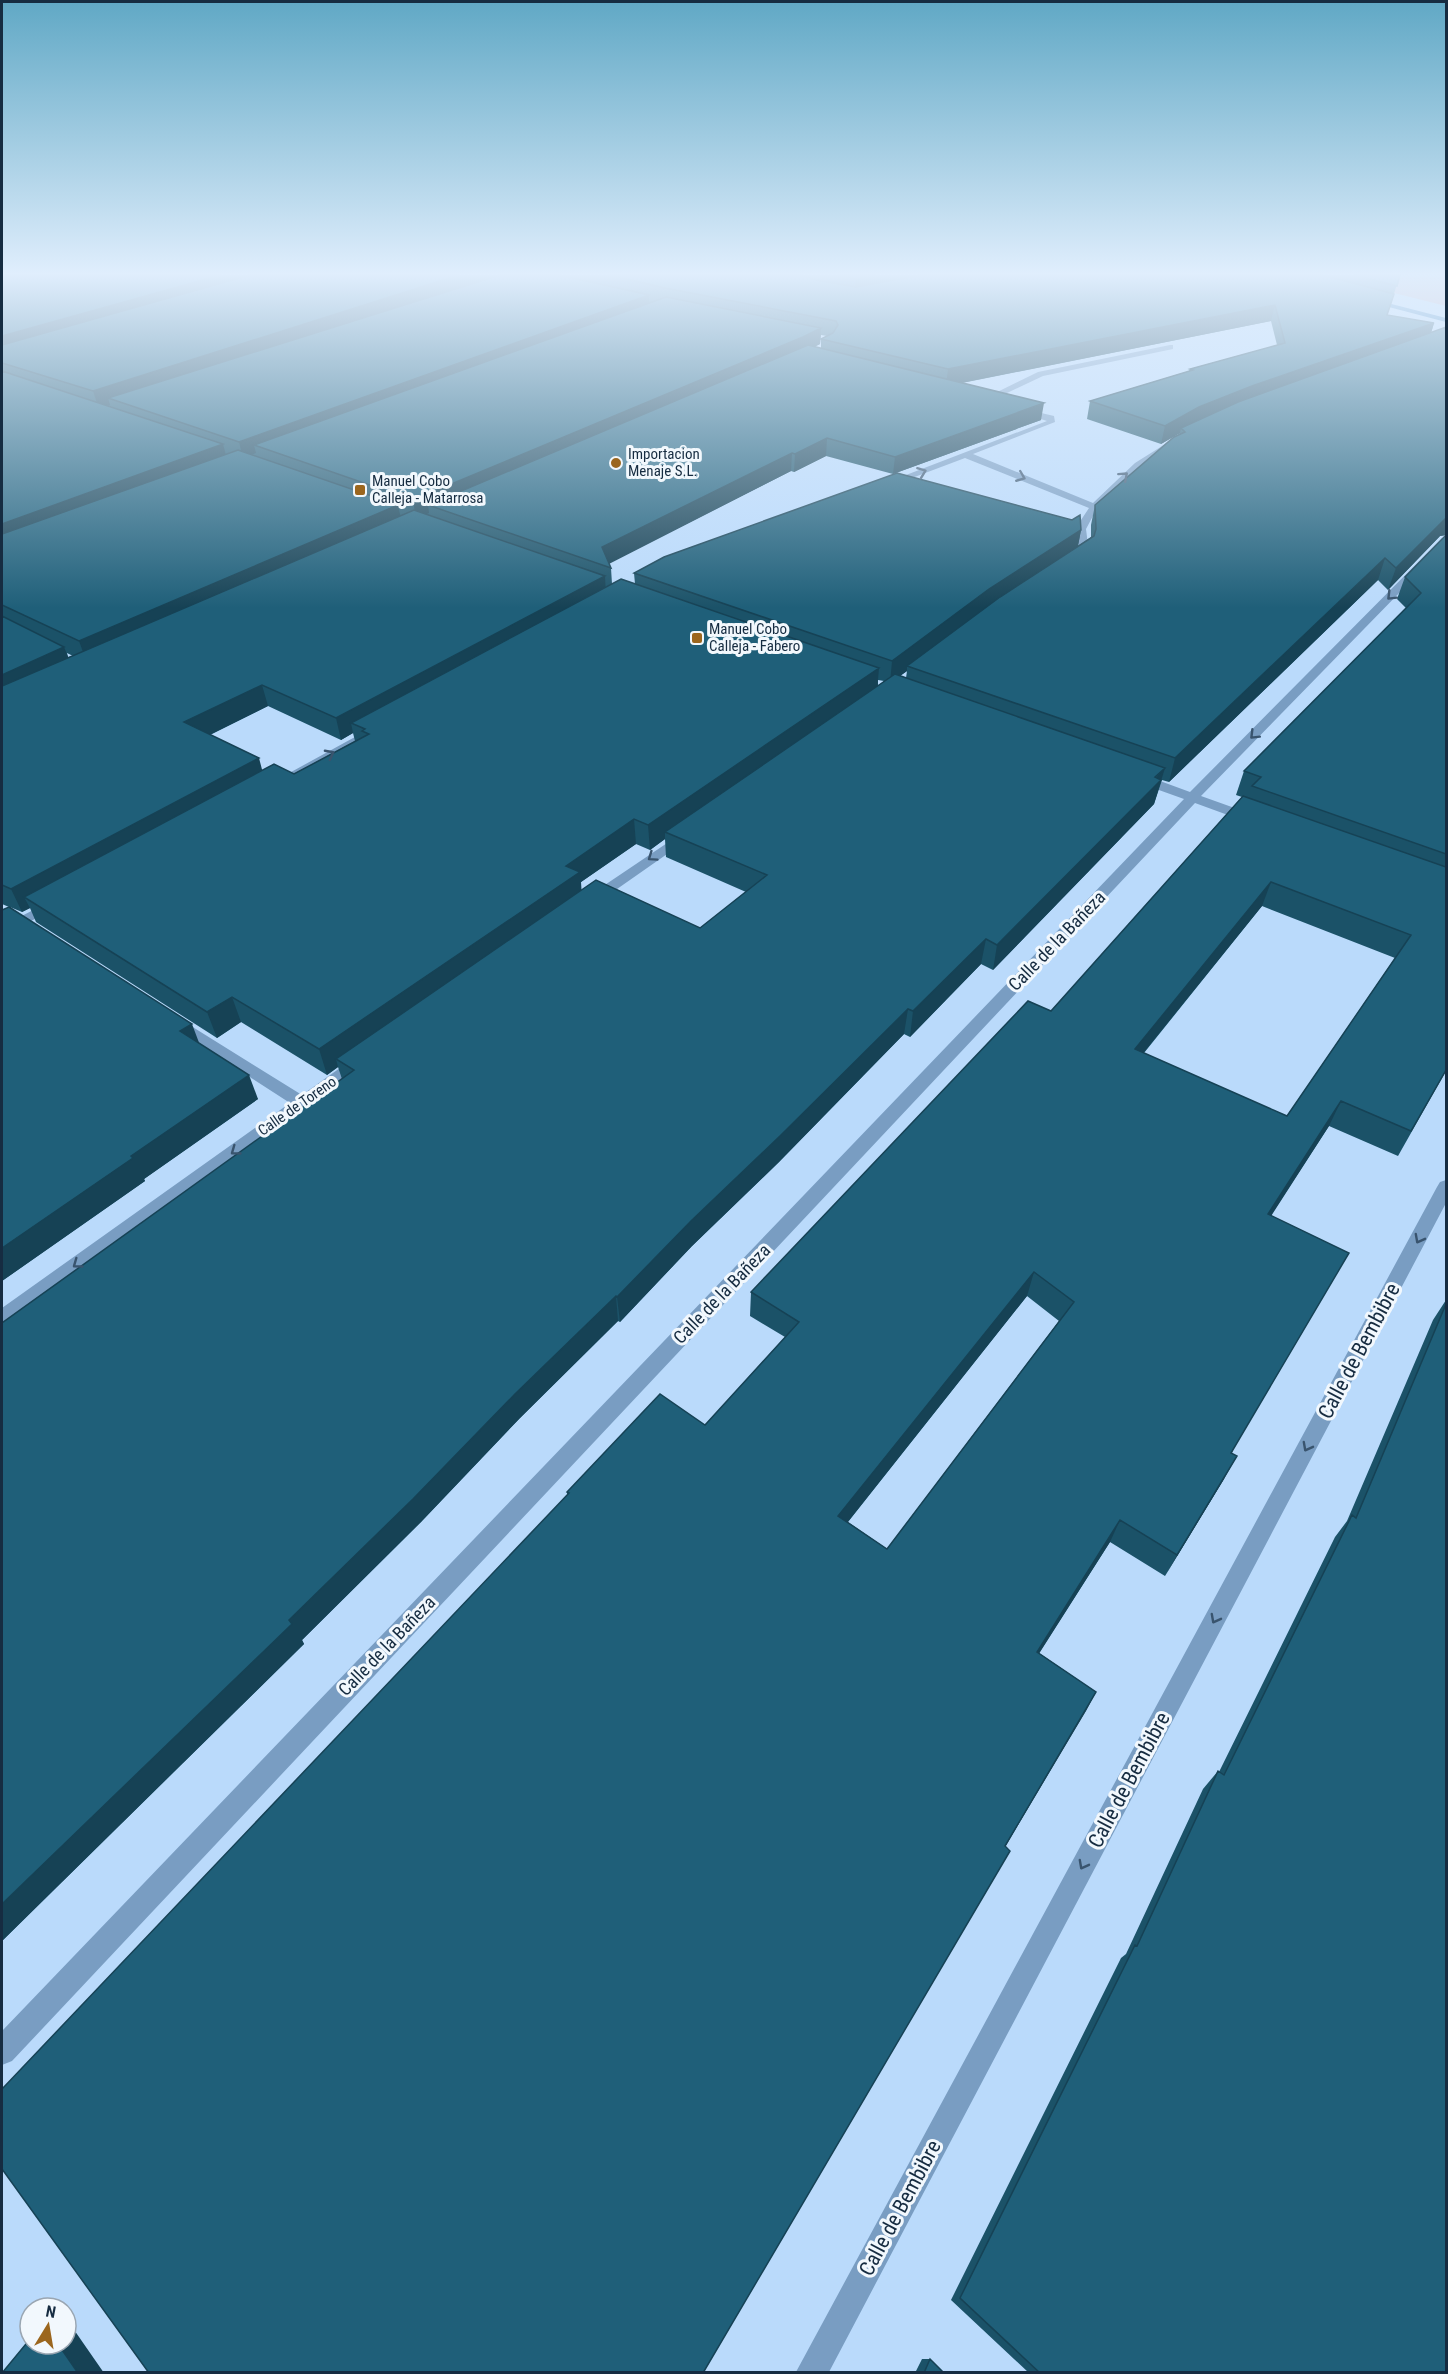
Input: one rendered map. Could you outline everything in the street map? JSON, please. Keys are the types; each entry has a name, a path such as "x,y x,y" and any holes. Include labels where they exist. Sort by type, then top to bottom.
{"street":[{"path":"874,490 1052,422 1051,418 1046,415 979,399 1012,386"},
{"path":"1065,566 1084,553 1085,546 1081,529 1086,517 1118,481 1143,459 1191,433"},
{"path":"967,455 1095,507"},
{"name":"Calle de la Bañeza","path":"2,2051 1193,797 1446,540"},
{"path":"273,785 388,723"},
{"path":"1119,771 1259,821"},
{"path":"583,906 699,825"},
{"path":"2,932 64,898"},
{"path":"2,909 39,933"},
{"path":"164,1014 302,1103"},
{"name":"Calle de Toreno","path":"2,1318 370,1055"},
{"name":"Calle de Bembibre","path":"812,2373 1446,1187"}],"building":[{"path":"2,386 47,386 223,444 2,524"},
{"path":"76,386 109,386 93,391"},
{"path":"147,386 396,386 239,442 108,398"},
{"path":"419,386 686,386 413,500 254,445"},
{"path":"711,386 974,386 1044,403 895,457 827,438 602,547 611,568 428,505"},
{"path":"1141,386 1253,386 1199,407 1165,426 1090,401"},
{"path":"1283,386 1446,386 1446,518 1396,568 1385,558 1175,758 907,666 1000,597 1094,536 1095,505 1174,437 1185,432 1181,428 1238,402"},
{"path":"238,450 398,505 79,641 2,605 2,534"},
{"path":"897,473 1072,520 1080,515 1081,530 989,589 892,661 634,573 664,557"},
{"path":"414,510 605,576 336,718 262,685 184,722 259,758 11,889 2,885 2,686"},
{"path":"1446,535 1446,854 1252,786 1261,777 1244,771 1421,593 1405,577"},
{"path":"621,579 879,668 648,825 634,819 566,866 580,872 319,1049 232,997 207,1012 24,897 274,764 294,774 369,734 362,731 365,729 351,723"},
{"path":"2,616 64,647 2,675"},
{"path":"895,674 1165,768 1155,777 1161,780 997,945 986,939 913,1011 908,1009 691,1221 617,1297 515,1394 413,1499 289,1620 292,1624 2,1904 2,1323 354,1070 336,1059 596,880 700,928 767,875 665,832"},
{"path":"1243,796 1446,867 1446,1070 1411,1131 1341,1101 1268,1214 1349,1253 1231,1453 1237,1456 1177,1555 1120,1520 1037,1652 1096,1692 1005,1846 1010,1851 703,2373 149,2373 2,2169 2,2089 569,1493 567,1492 660,1394 705,1425 799,1322 751,1292 1028,1001 1051,1011","holes":["1271,882 1411,935 1287,1116 1135,1049","1034,1272 1074,1302 887,1549 838,1516"]},
{"path":"9,907 192,1024 180,1031 249,1075 2,1248 2,910"},
{"path":"1446,1304 1446,2373 1040,2373 960,2298 1135,1945 1137,1946 1218,1771 1224,1775 1352,1515 1356,1518"},
{"path":"18,2354 18,2356 66,2356 78,2373 2,2373"},
{"path":"930,2359 944,2373 924,2373"}],"place":[{"name":"Importacion Menaje S.L.","path":"616,463"},
{"name":"Manuel Cobo Calleja - Matarrosa","path":"360,490"},
{"name":"Manuel Cobo Calleja - Fabero","path":"697,638"}]}
